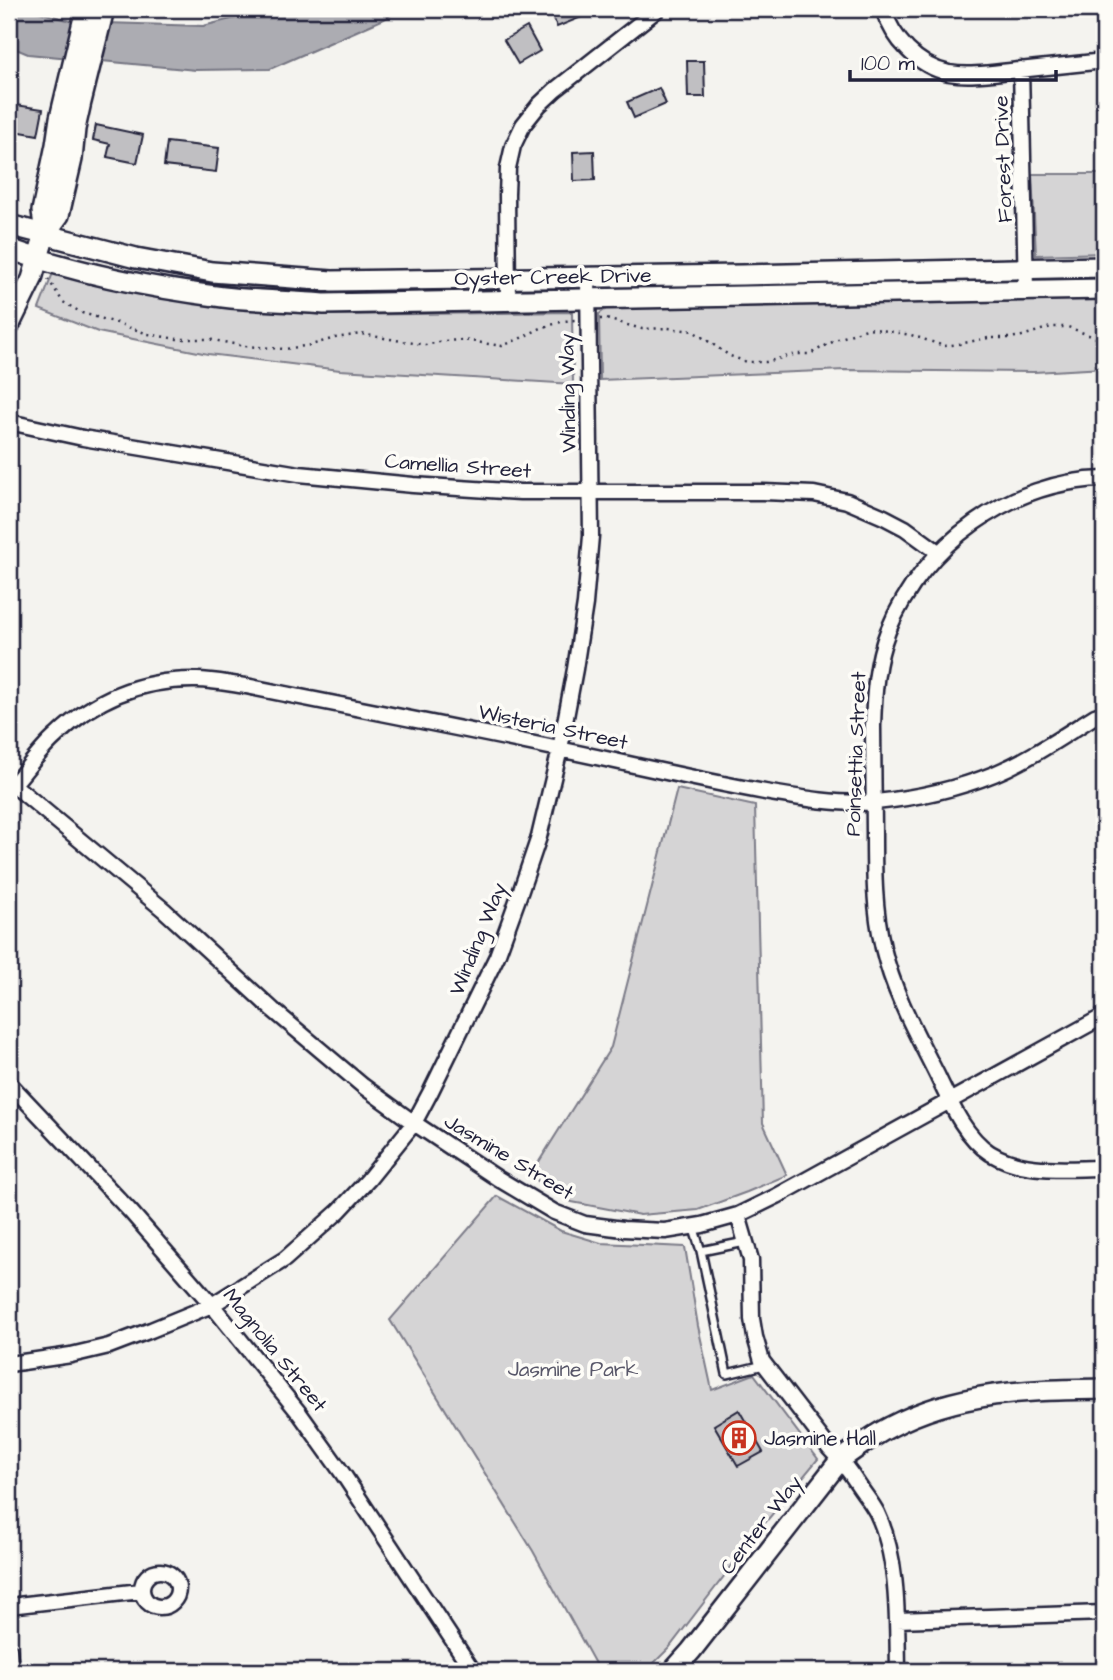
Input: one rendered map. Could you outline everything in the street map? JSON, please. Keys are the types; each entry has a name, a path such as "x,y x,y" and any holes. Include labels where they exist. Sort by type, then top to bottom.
{"main road":[{"path":"9,326 36,266 50,213 72,159 75,129 73,101 86,9"},
{"path":"73,101 104,9"},
{"name":"Oyster Creek Drive","path":"9,225 136,258 212,272 331,281 1104,267"},
{"name":"Oyster Creek Drive","path":"9,249 36,266 82,270 155,287 225,297 324,304 1104,289"},
{"name":"Center Way","path":"674,1671 841,1460 869,1438 913,1416 972,1398 1020,1391 1104,1389"}],"street":[{"path":"508,301 508,168 513,146 523,125 555,90 657,9"},
{"name":"Forest Drive","path":"883,9 895,36 903,46 937,69 963,74 1021,69 1026,290"},
{"path":"1021,69 1104,61"},
{"name":"Winding Way","path":"9,1364 71,1355 109,1346 212,1305 285,1259 339,1211 414,1123 497,956 539,836 560,749 576,669 585,604 590,536 587,278"},
{"name":"Camellia Street","path":"9,422 83,438 299,474 426,486 520,492 814,494 847,501 884,517 905,528 938,552"},
{"name":"Poinsettia Street","path":"1104,480 1068,482 1031,493 999,507 973,523 938,552 908,592 888,631 881,654 874,699 874,900 883,948 907,1018 950,1102 971,1136 990,1152 1012,1163 1033,1168 1104,1168"},
{"name":"Wisteria Street","path":"11,783 75,718 122,692 146,684 173,680 200,680 246,686 799,798 874,802 955,787 995,773 1104,713"},
{"name":"Jasmine Street","path":"11,783 164,910 273,1010 363,1086 497,1178 554,1212 585,1224 665,1231 694,1227 737,1215 777,1196 1104,1017"},
{"name":"Magnolia Street","path":"9,1083 131,1212 212,1305 300,1414 343,1474 473,1671"},
{"path":"737,1215 751,1261 753,1328 762,1362 841,1460 876,1512 885,1535 894,1582 898,1671"},
{"path":"9,1606 141,1591"},
{"path":"897,1620 1104,1613"},
{"path":"9,1650 10,1671"}],"lane":[{"path":"694,1227 727,1374 764,1365"},
{"path":"701,1251 745,1242"}],"path":[{"path":"36,266 63,302 82,313 148,334 285,349 361,334 425,345 463,340 502,346 565,320 588,319 606,319 642,329 693,331 730,356 747,362 766,362 810,354 838,338 869,328 911,335 944,346 988,338 1022,337 1051,327 1068,327 1104,341"}],"green space":[{"path":"1032,174 1104,174 1104,253 1036,255"},
{"path":"53,273 196,303 259,310 335,315 572,312 573,384 340,370 208,354 98,332 39,309"},
{"path":"1104,297 1104,368 1034,372 845,370 600,380 599,314 609,307"},
{"path":"677,789 755,806 763,1123 787,1175 698,1210 640,1215 572,1202 530,1176 611,1047"},
{"name":"Jasmine Park","path":"497,1196 561,1231 601,1243 685,1247 712,1390 754,1374 818,1459 764,1524 669,1648 649,1668 641,1671 599,1671 533,1551 390,1320"}],"shaded area":[{"path":"9,9 29,9 74,22 203,26 272,9 400,9 384,19 270,69 196,70 28,54 9,46"}],"building":[{"path":"550,9 601,9 557,27"},
{"path":"527,27 540,51 518,64 504,40"},
{"path":"687,61 704,61 705,97 688,97"},
{"path":"659,88 666,104 634,118 627,102"},
{"path":"9,104 43,109 38,135 9,130"},
{"path":"96,125 143,135 137,163 107,157 110,144 93,140"},
{"path":"167,142 219,148 216,172 164,166"},
{"path":"594,151 595,180 574,181 573,152"},
{"name":"Jasmine Hall","path":"739,1410 763,1452 738,1466 714,1425"}],"place":[{"name":"Jasmine Hall","path":"739,1438"}]}
